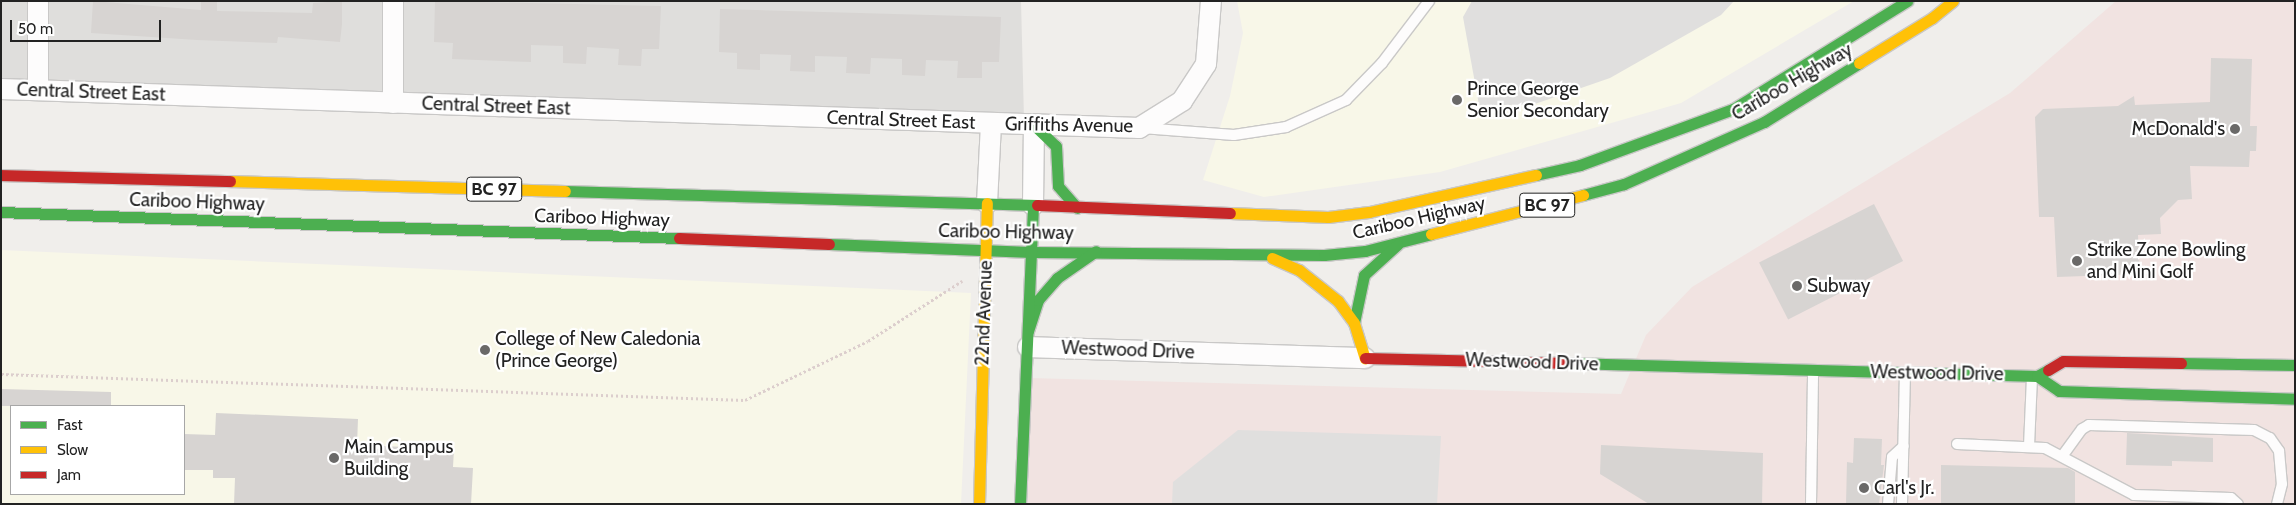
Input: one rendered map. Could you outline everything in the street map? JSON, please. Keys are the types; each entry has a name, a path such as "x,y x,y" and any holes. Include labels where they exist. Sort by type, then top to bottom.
{"main road":[{"name":"Cariboo Highway","path":"1,175 987,203 1328,217 1369,212 1580,165 1733,109 1907,1"},
{"name":"Cariboo Highway","path":"1,212 1031,252 1324,255 1398,244 1624,184 1764,122 1932,18 1953,1"},
{"path":"1034,124 1056,146 1058,186 1077,208"},
{"name":"22nd Avenue","path":"979,504 987,203"},
{"path":"1020,504 1033,205"},
{"path":"1354,323 1364,275 1378,259 1398,244"},
{"path":"1028,339 1038,300 1057,278 1096,252"},
{"path":"1263,254 1299,270 1322,286 1354,323 1365,358"},
{"name":"Westwood Drive","path":"1365,358 2034,376"},
{"path":"2034,376 2063,361 2295,365"},
{"path":"2034,376 2059,391 2295,399"}],"street":[{"path":"38,1 38,90"},
{"path":"392,103 393,1"},
{"name":"Griffiths Avenue","path":"991,123 1139,128 1182,100 1206,64 1211,1"},
{"name":"Central Street East","path":"1,89 991,123"},
{"name":"22nd Avenue","path":"987,203 991,123"},
{"path":"1033,205 1034,124"},
{"name":"Westwood Drive","path":"1028,339 1365,358"}],"lane":[{"path":"1139,128 1234,135 1286,126 1303,119 1346,100 1382,63 1429,1"},
{"path":"1812,503 1813,370"},
{"path":"1902,504 1906,372"},
{"path":"2029,446 2034,376"},
{"path":"2063,455 2082,429 2089,425 2254,430 2270,438 2279,451 2282,484 2277,504"},
{"path":"1957,444 2045,448 2063,455 2134,500 2231,498 2238,504"},
{"path":"1888,504 1892,457 1904,446"}],"path":[{"path":"1,374 745,400 868,341 966,276"}],"shaded area":[{"path":"1,1 1021,1 1024,119 1,81"},
{"name":"Prince George Senior Secondary","path":"1237,1 1854,1 1681,103 1440,172 1264,197 1203,180 1230,96 1243,33"},
{"path":"1472,1 1734,1 1721,15 1610,78 1532,105 1479,105 1463,17"},
{"path":"2116,1 2295,1 2295,504 1022,504 1029,378 1621,394 1646,335 1692,287 2010,93"},
{"name":"College of New Caledonia (Prince George)","path":"1,250 971,293 961,504 1,504"},
{"path":"1238,430 1441,436 1437,504 1172,504 1173,482"}],"building":[{"path":"93,1 201,10 201,2 217,2 217,11 312,13 313,3 342,1 340,42 278,37 277,43 91,33"},
{"path":"435,1 661,6 659,49 642,49 641,66 618,65 619,49 587,47 586,64 563,63 563,46 531,45 531,62 452,59 453,43 434,42"},
{"path":"720,9 1001,17 999,62 982,62 982,78 957,78 958,61 926,60 925,76 902,75 902,59 871,58 870,74 846,73 847,57 815,56 815,72 790,71 791,55 760,54 760,70 737,69 737,53 719,52"},
{"path":"2211,58 2252,59 2250,126 2257,126 2256,151 2250,151 2249,167 2190,166 2192,199 2178,200 2160,218 2161,234 2138,235 2140,274 2057,277 2054,217 2039,217 2035,117 2043,109 2118,106 2134,96 2135,105 2210,102"},
{"path":"1874,204 1903,261 1788,320 1759,263"},
{"path":"1,389 111,392 111,405 1,406"},
{"name":"Main Campus Building","path":"216,413 358,419 357,445 454,449 453,467 473,468 471,504 234,504 235,478 213,478 213,470 185,470 185,434 215,435"},
{"path":"2127,433 2213,438 2213,462 2172,461 2172,466 2126,465"},
{"path":"1854,438 1882,439 1881,465 1884,465 1879,504 1846,504 1847,462 1853,463"},
{"path":"1601,445 1763,453 1762,504 1649,504 1600,474"},
{"path":"1941,465 2068,468 2075,472 2075,504 1941,504"}],"traffic: fast":[{"path":"1536,175 1580,165 1733,109 1907,1"},
{"path":"1583,195 1624,184 1764,122 1859,63"},
{"path":"1034,125 1056,146 1058,186 1077,208"},
{"path":"565,191 1037,205"},
{"path":"1020,504 1033,205"},
{"path":"1,212 679,238"},
{"path":"829,244 1031,252 1324,255 1365,251 1431,234"},
{"path":"1354,323 1364,275 1397,245"},
{"path":"1028,331 1038,300 1057,278 1096,251"},
{"path":"1570,363 2037,376 2048,370"},
{"path":"2181,363 2295,365"},
{"path":"2037,376 2059,391 2295,399"}],"traffic: slow":[{"path":"1859,63 1932,18 1953,1"},
{"path":"1230,213 1328,217 1369,212 1536,175"},
{"path":"230,181 565,191"},
{"path":"1431,234 1583,195"},
{"path":"979,504 987,203"},
{"path":"1272,258 1299,270 1338,301 1354,323 1365,358"}],"traffic: jam":[{"path":"1,175 230,181"},
{"path":"1037,205 1230,213"},
{"path":"679,238 829,244"},
{"path":"1365,358 1570,363"},
{"path":"2048,370 2063,361 2181,363"}],"place":[{"name":"Prince George Senior Secondary","path":"1457,100"},
{"name":"McDonald's","path":"2235,129"},
{"name":"Strike Zone Bowling and Mini Golf","path":"2077,261"},
{"name":"Subway","path":"1797,286"},
{"name":"College of New Caledonia (Prince George)","path":"485,350"},
{"name":"Main Campus Building","path":"334,458"},
{"name":"Carl's Jr.","path":"1864,488"}]}
